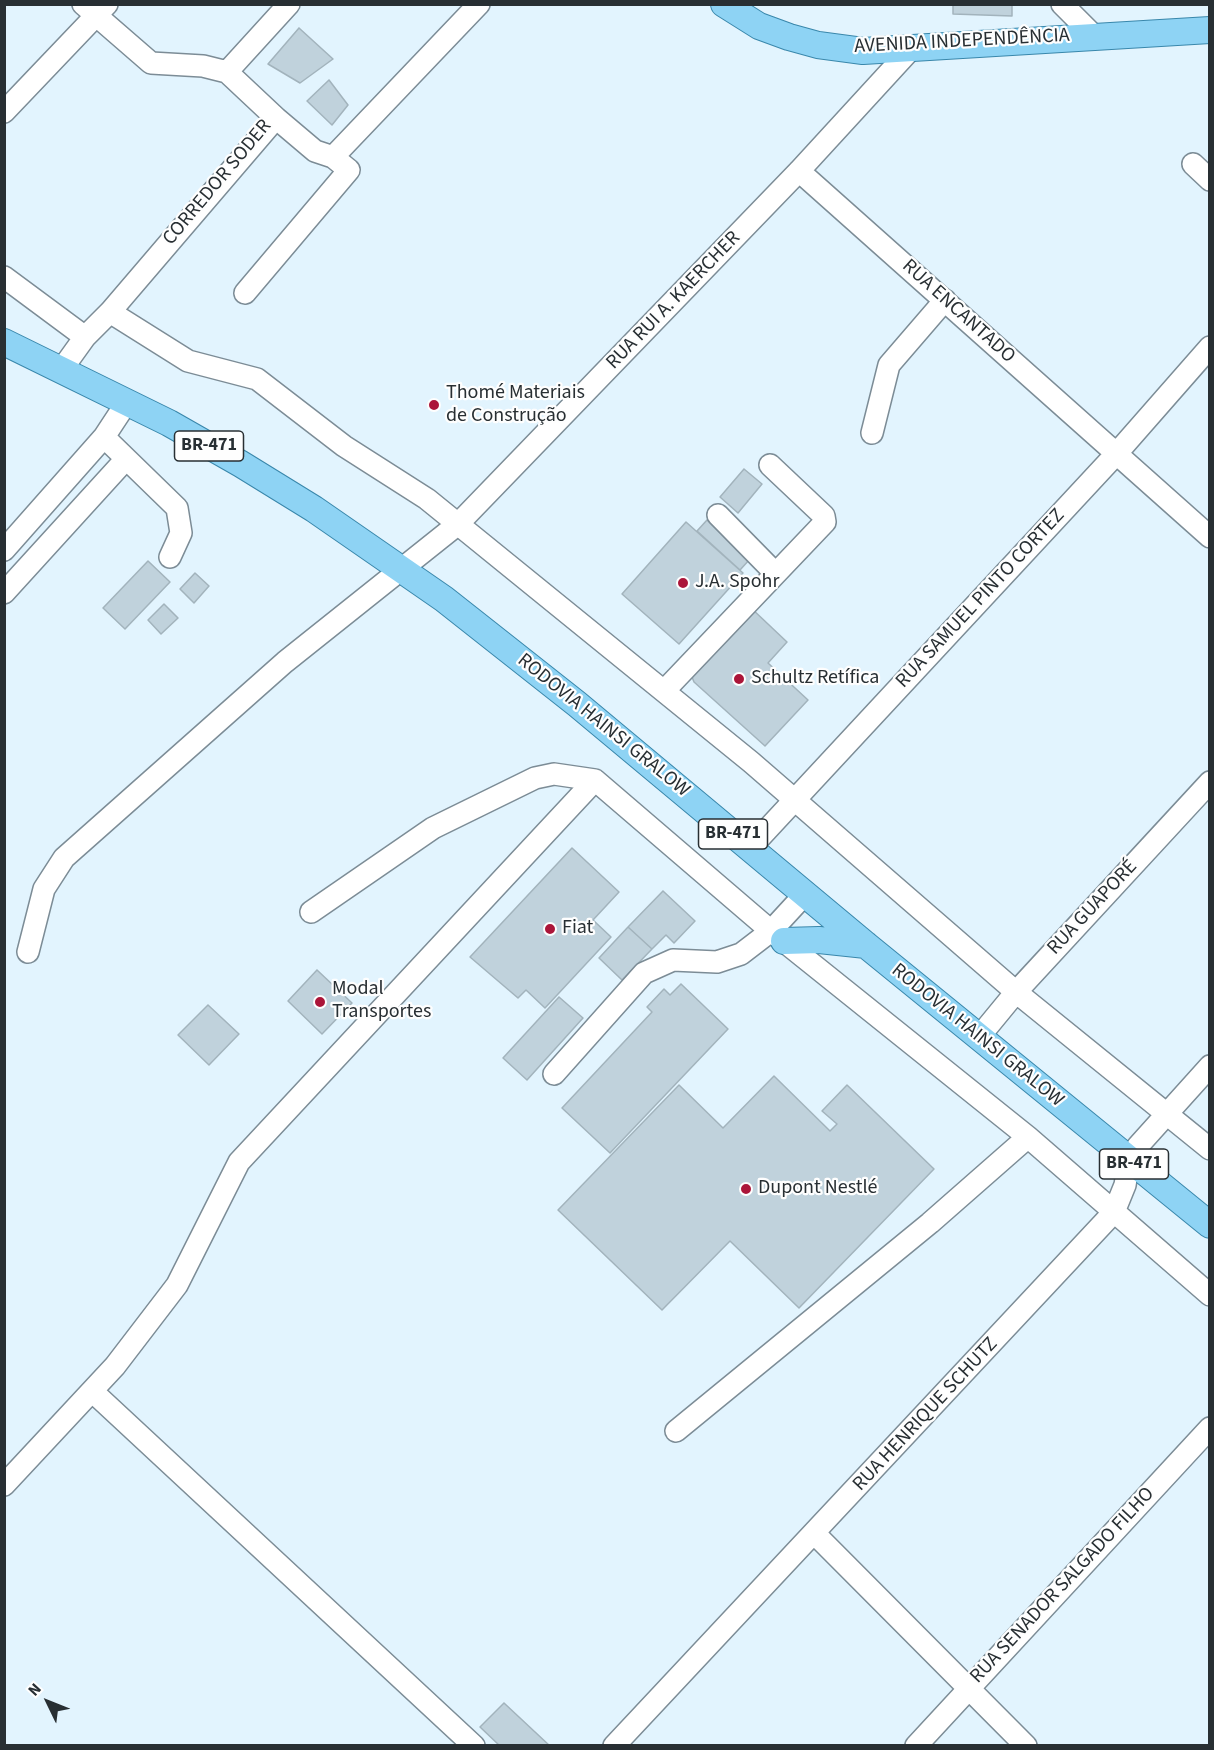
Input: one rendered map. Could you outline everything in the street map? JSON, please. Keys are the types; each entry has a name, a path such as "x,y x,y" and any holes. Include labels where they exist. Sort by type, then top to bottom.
{"main road":[{"name":"AVENIDA INDEPENDÊNCIA","path":"724,4 759,26 818,45 863,51 1209,30"},
{"name":"RODOVIA HAINSI GRALOW","path":"4,342 127,402 250,469 403,570 509,649 1209,1225"},
{"path":"778,936 866,945"}],"street":[{"path":"4,112 95,8 151,63 203,66 227,72 289,4"},
{"path":"333,157 479,4"},
{"path":"1062,4 1094,36"},
{"name":"RUA RUI A. KAERCHER","path":"28,952 44,889 64,858 317,635 403,570 458,524 799,171 911,49"},
{"name":"CORREDOR SODER","path":"62,369 85,337 110,312 276,118 227,72"},
{"path":"245,293 348,170 333,157 315,151 276,118"},
{"path":"1192,164 1209,180"},
{"name":"RUA ENCANTADO","path":"799,171 1209,536"},
{"path":"4,278 85,337"},
{"path":"872,433 889,365 945,300"},
{"path":"110,312 188,361 256,379 344,446 427,499 664,691 1016,992 1209,1149"},
{"name":"RUA SAMUEL PINTO CORTEZ","path":"750,848 1117,453 1209,347"},
{"path":"4,550 104,437 127,402"},
{"path":"104,437 177,508 181,533 170,557"},
{"path":"4,593 126,459"},
{"path":"664,691 825,522 825,516 770,465"},
{"path":"718,515 775,573"},
{"path":"311,912 433,828 535,778 554,774 595,780 778,936 1028,1137 1209,1295"},
{"path":"4,1485 115,1366 177,1285 239,1162 595,780"},
{"name":"RUA GUAPORÉ","path":"979,1037 1016,992 1209,782"},
{"path":"554,1074 644,973 673,960 717,962 741,954 778,936 806,893"},
{"name":"RUA HENRIQUE SCHUTZ","path":"614,1746 815,1534 1114,1212 1125,1185 1129,1161 1166,1113 1209,1066"},
{"path":"676,1431 930,1223 1028,1137"},
{"path":"92,1391 474,1746"},
{"name":"RUA SENADOR SALGADO FILHO","path":"916,1746 1209,1428"},
{"path":"815,1534 1026,1746"}],"building":[{"path":"953,4 1012,4 1012,16 953,14"},
{"path":"299,28 333,59 300,83 268,64"},
{"path":"329,80 348,105 332,125 307,101"},
{"path":"744,469 762,484 738,513 720,497"},
{"path":"707,520 750,559 740,570 697,531"},
{"name":"J.A. Spohr","path":"686,522 743,573 679,644 622,594"},
{"path":"148,561 170,582 125,629 103,608"},
{"path":"195,573 209,586 194,603 180,589"},
{"path":"164,604 178,618 161,634 148,620"},
{"name":"Schultz Retífica","path":"750,607 787,642 768,663 808,700 765,746 694,682 692,677 692,671"},
{"name":"Fiat","path":"572,848 619,892 593,920 611,937 545,1008 526,990 518,998 470,957"},
{"path":"663,891 695,921 674,943 666,935 652,949 628,927"},
{"path":"628,927 652,949 622,980 599,958"},
{"name":"Modal Transportes","path":"317,970 352,1003 322,1034 288,1001"},
{"path":"681,984 728,1029 610,1153 562,1108 652,1012 647,1007 664,989 670,995"},
{"path":"559,997 583,1018 527,1080 503,1058"},
{"path":"208,1005 239,1034 209,1065 178,1035"},
{"name":"Dupont Nestlé","path":"774,1076 830,1131 837,1124 822,1111 847,1085 934,1169 799,1308 730,1241 662,1310 558,1210 679,1085 723,1128"},
{"path":"504,1703 550,1746 500,1746 480,1727"}],"place":[{"name":"Thomé Materiais de Construção","path":"434,405"},
{"name":"J.A. Spohr","path":"683,583"},
{"name":"Schultz Retífica","path":"739,679"},
{"name":"Fiat","path":"550,929"},
{"name":"Modal Transportes","path":"320,1002"},
{"name":"Dupont Nestlé","path":"746,1189"}]}
